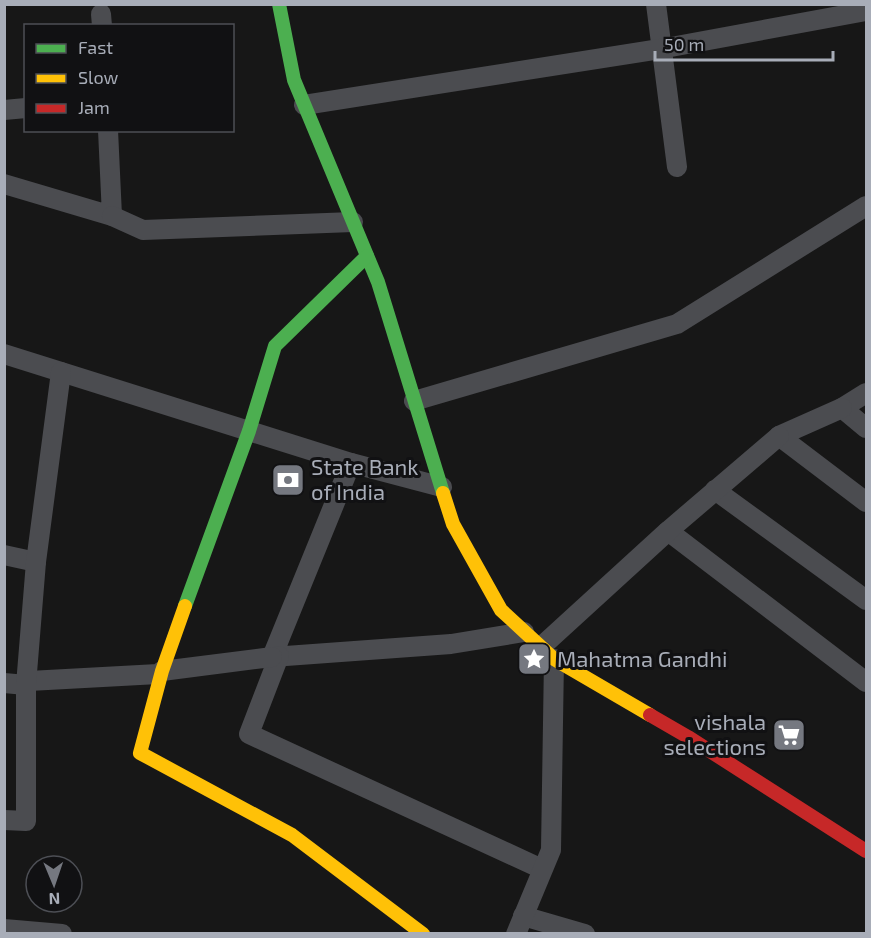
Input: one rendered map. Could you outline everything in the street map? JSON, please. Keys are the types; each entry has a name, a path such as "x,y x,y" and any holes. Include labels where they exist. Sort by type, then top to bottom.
{"main road":[{"path":"279,4 294,80 378,282 453,524 501,610 547,653 688,737 867,850"},
{"path":"367,256 275,346 249,431 162,671 140,753 292,835 423,933"}],"street":[{"path":"656,4 660,49 677,166"},
{"path":"304,105 660,49 867,11"},
{"path":"4,110 24,108"},
{"path":"108,132 112,216"},
{"path":"4,184 112,216 143,230 353,222"},
{"path":"414,401 677,324 867,206"},
{"path":"4,354 351,463 442,487"},
{"path":"4,820 26,821 26,684 36,562 62,372"},
{"path":"585,933 520,925 550,850 547,653 668,531 778,436 843,408 867,393"},
{"path":"843,408 867,428"},
{"path":"778,436 867,502"},
{"path":"351,463 275,657 249,734 542,869"},
{"path":"716,490 867,600"},
{"path":"668,531 867,682"},
{"path":"4,555 36,562"},
{"path":"4,683 26,684 29,681 158,674 162,671 275,657 451,644 524,632"},
{"path":"4,929 62,933"}],"traffic: fast":[{"path":"279,4 294,80 378,282 443,493"},
{"path":"185,606 249,431 275,346 367,256"}],"traffic: slow":[{"path":"443,493 453,524 501,610 554,659 650,715"},
{"path":"185,606 162,671 140,753 292,835 423,934"}],"traffic: jam":[{"path":"650,715 866,851"}],"place":[{"name":"State Bank of India","path":"288,480"},
{"name":"Mahatma Gandhi","path":"534,659"},
{"name":"vishala selections","path":"789,735"}]}
